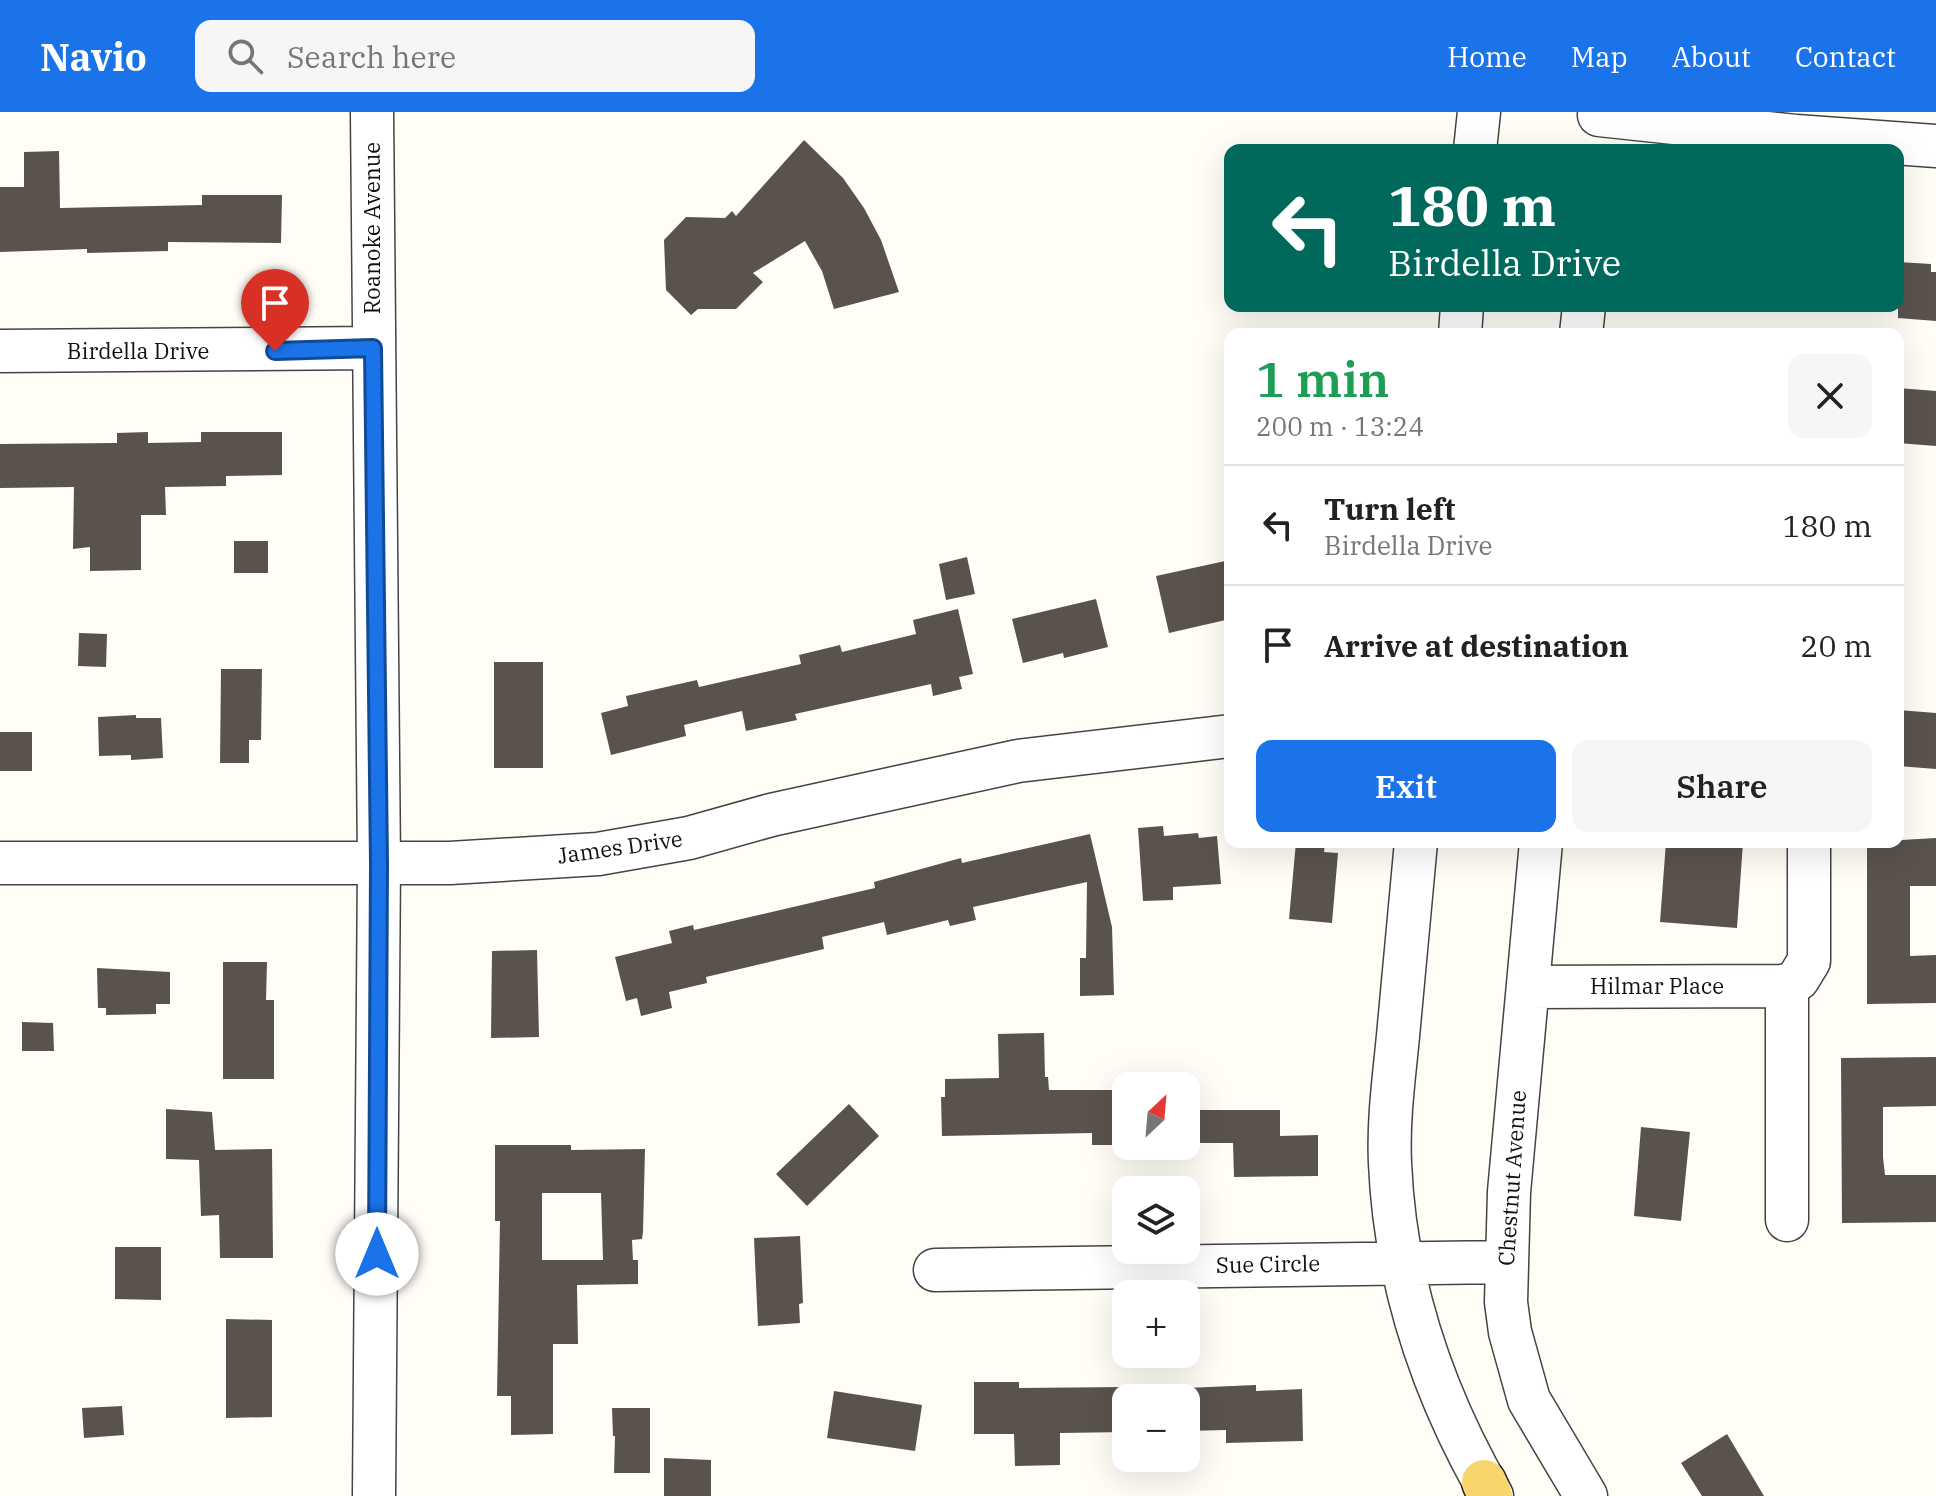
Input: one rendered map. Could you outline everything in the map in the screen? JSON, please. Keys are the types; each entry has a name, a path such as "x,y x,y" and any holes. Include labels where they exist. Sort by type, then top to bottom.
{"street":[{"name":"Roanoke Avenue","path":"372,112 379,864 374,1496"},
{"path":"1476,144 1479,112"},
{"path":"1598,126 1936,146"},
{"name":"Birdella Drive","path":"0,351 373,348"},
{"name":"James Drive","path":"0,863 450,863 598,854 689,838 771,815 1018,761 1224,737"},
{"path":"1415,848 1391,1112 1390,1162 1402,1262 1419,1332 1441,1399 1489,1491"},
{"name":"Chestnut Avenue","path":"1540,848 1505,1262 1510,1332 1522,1381 1529,1400 1586,1496"},
{"path":"1787,1220 1787,986 1798,979 1809,961 1809,848"},
{"name":"Hilmar Place","path":"1528,987 1787,986"},
{"name":"Sue Circle","path":"935,1270 1505,1262"}],"building":[{"path":"804,140 843,178 864,208 881,240 899,292 834,309 822,271 805,241 753,273 763,282 736,309 698,309 691,315 666,290 664,240 686,217 725,218 732,211 736,216"},
{"path":"59,151 60,208 202,205 202,195 282,195 281,243 168,242 168,251 87,253 87,249 0,252 0,187 24,187 24,152"},
{"path":"1904,262 1931,264 1931,272 1936,272 1936,321 1898,318 1898,312 1904,312"},
{"path":"1904,388 1936,391 1936,446 1904,443"},
{"path":"148,432 148,443 201,442 201,432 282,432 282,475 226,476 226,486 165,487 166,515 141,515 141,570 90,571 90,547 73,549 74,487 0,488 0,444 117,443 117,433"},
{"path":"234,541 268,541 268,573 234,573"},
{"path":"967,557 975,594 946,600 939,564"},
{"path":"1224,561 1224,620 1169,633 1156,576"},
{"path":"1096,599 1108,647 1064,658 1063,653 1023,663 1012,619"},
{"path":"958,609 973,674 959,677 962,689 933,696 931,684 795,714 797,720 746,731 742,711 684,725 686,736 611,755 601,713 628,706 626,696 697,680 699,687 801,664 799,655 840,645 842,652 916,634 913,620"},
{"path":"79,633 107,634 106,667 78,666"},
{"path":"494,662 543,662 543,768 494,768"},
{"path":"221,669 262,669 261,740 249,740 249,763 220,763"},
{"path":"1904,710 1936,713 1936,769 1904,766"},
{"path":"136,715 136,718 161,718 163,758 131,760 131,755 99,756 98,717"},
{"path":"0,732 32,732 32,771 0,771"},
{"path":"1163,826 1164,836 1198,833 1199,838 1217,836 1221,884 1173,887 1173,900 1143,901 1138,828"},
{"path":"1090,834 1112,927 1114,995 1080,996 1080,958 1086,958 1087,882 973,907 976,920 950,926 948,920 887,935 884,922 822,937 824,949 706,977 707,983 669,992 672,1008 641,1016 637,998 626,1001 615,957 672,943 669,931 693,925 694,930 875,888 874,882 961,858 962,863"},
{"path":"1936,838 1936,886 1910,886 1910,956 1936,955 1936,1003 1867,1004 1867,848 1904,848 1904,840"},
{"path":"1295,848 1324,848 1324,852 1338,853 1332,923 1289,919"},
{"path":"1666,848 1743,848 1737,928 1660,922"},
{"path":"537,950 539,1037 491,1038 492,951"},
{"path":"223,962 267,962 266,1000 274,1000 274,1079 223,1079"},
{"path":"97,968 170,972 170,1004 156,1004 156,1014 106,1015 106,1008 98,1008"},
{"path":"22,1022 53,1023 54,1051 22,1051"},
{"path":"1044,1033 1045,1077 1048,1077 1049,1090 1112,1090 1112,1145 1092,1145 1092,1133 942,1136 941,1097 945,1097 945,1079 999,1078 998,1034"},
{"path":"1936,1057 1936,1106 1883,1107 1883,1157 1885,1175 1936,1175 1936,1222 1842,1223 1841,1058"},
{"path":"849,1104 879,1136 807,1206 776,1174"},
{"path":"166,1109 212,1112 215,1150 272,1149 273,1258 220,1258 219,1215 201,1216 199,1160 166,1159"},
{"path":"1200,1110 1280,1110 1280,1136 1318,1135 1318,1176 1234,1177 1233,1143 1200,1143"},
{"path":"1641,1127 1690,1132 1681,1221 1634,1216"},
{"path":"495,1145 571,1145 571,1150 645,1149 642,1239 632,1240 633,1260 638,1260 638,1284 577,1285 578,1344 553,1344 553,1434 511,1435 511,1396 497,1396 500,1221 495,1221","holes":["542,1193 601,1193 603,1260 542,1260"]},
{"path":"800,1236 803,1303 799,1304 800,1323 758,1326 754,1238"},
{"path":"115,1247 161,1247 161,1300 115,1299"},
{"path":"226,1319 272,1320 272,1417 226,1418"},
{"path":"974,1382 1019,1382 1019,1388 1112,1387 1112,1432 1060,1433 1060,1465 1015,1466 1014,1434 974,1434"},
{"path":"1256,1385 1256,1391 1302,1389 1303,1441 1226,1443 1226,1430 1200,1431 1200,1387"},
{"path":"834,1391 922,1405 915,1451 827,1438"},
{"path":"122,1406 124,1435 84,1438 82,1408"},
{"path":"612,1408 650,1408 650,1473 614,1473"},
{"path":"1727,1434 1764,1496 1702,1496 1681,1463"},
{"path":"664,1458 711,1460 711,1496 664,1496"}],"route":[{"path":"275,351 373,348 379,864 377,1254"}]}
